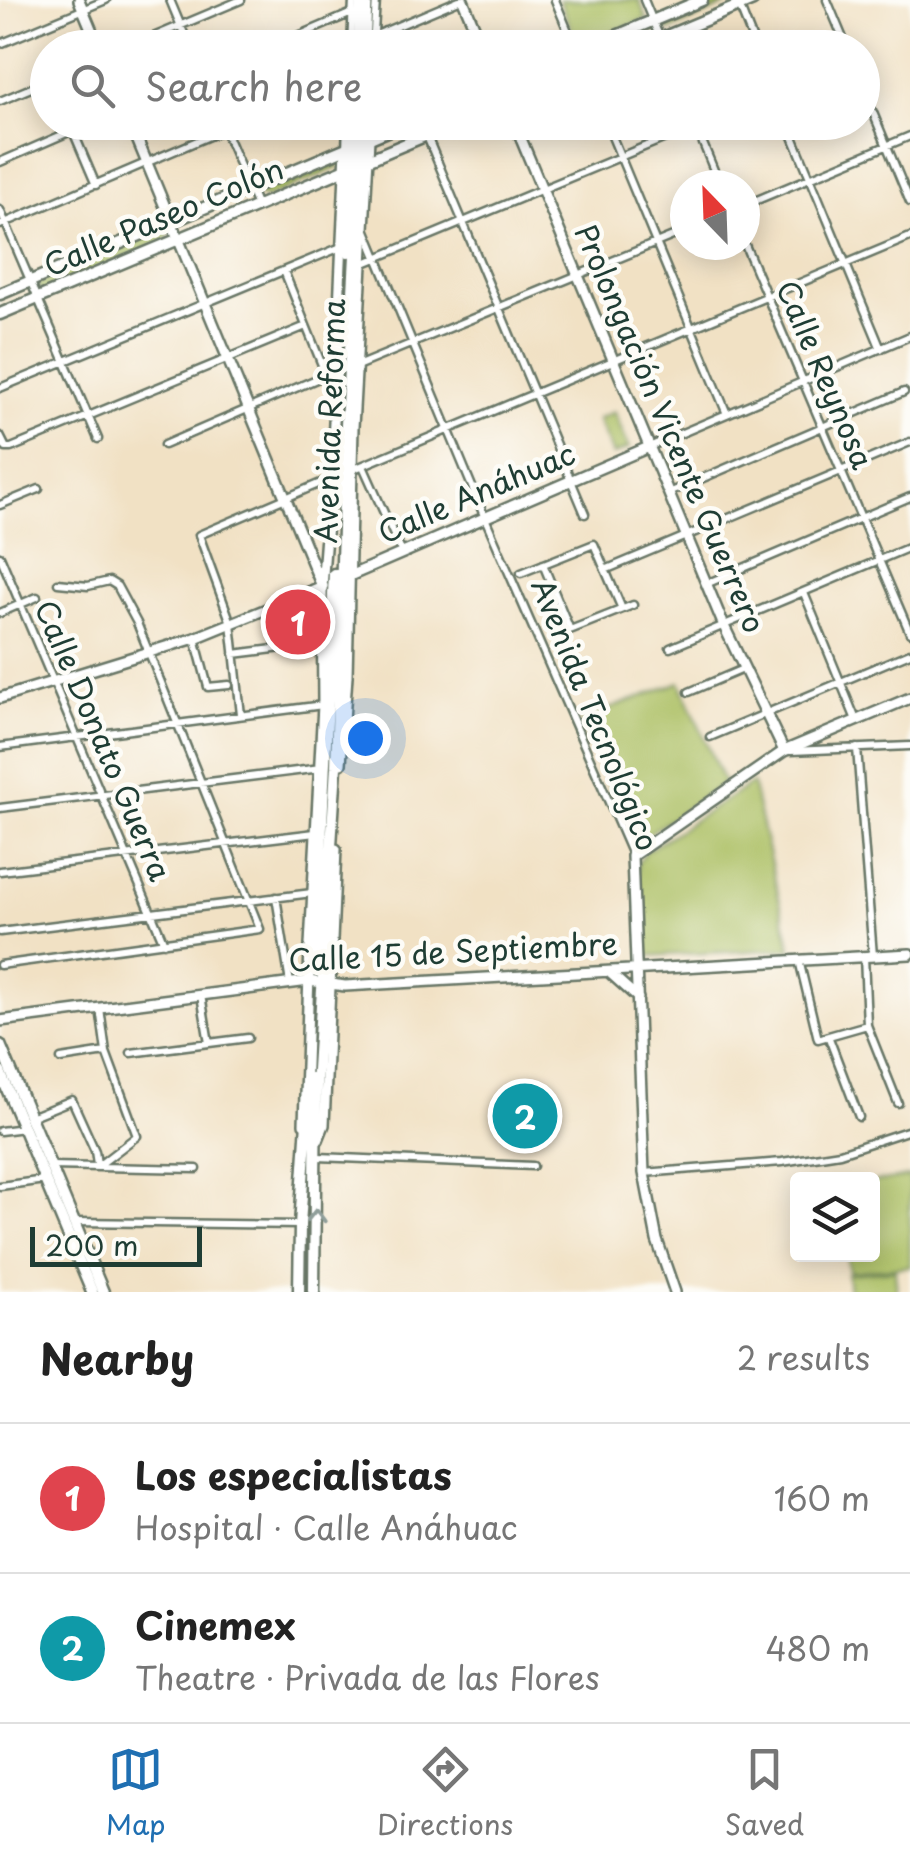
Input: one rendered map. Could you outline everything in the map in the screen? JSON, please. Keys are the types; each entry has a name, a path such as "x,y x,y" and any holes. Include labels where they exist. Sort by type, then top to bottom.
{"main road":[{"path":"630,30 702,0"},
{"path":"687,30 738,3 753,0"},
{"name":"Calle Paseo Colón","path":"0,294 366,140"},
{"name":"Calle Paseo Colón","path":"0,314 414,140"},
{"name":"Avenida Reforma","path":"331,767 330,686 350,466 341,370 357,144"},
{"path":"350,466 354,428"},
{"path":"332,445 350,466"},
{"name":"Avenida Reforma","path":"300,1292 300,1225 331,767 337,581"},
{"path":"323,705 330,686"},
{"name":"Avenida Reforma","path":"314,1292 318,983"},
{"path":"0,1046 103,1292"},
{"path":"0,1072 92,1292"}],"street":[{"path":"0,44 81,5 106,0"},
{"path":"170,0 183,30"},
{"path":"169,30 241,0"},
{"path":"312,30 352,13 360,0"},
{"path":"359,30 360,0"},
{"path":"374,30 376,0"},
{"path":"387,30 461,0 475,30"},
{"path":"554,0 566,30"},
{"path":"644,0 657,30"},
{"path":"827,0 840,30"},
{"path":"738,3 749,30"},
{"path":"81,5 91,30"},
{"path":"352,13 355,30"},
{"path":"0,101 30,88"},
{"path":"880,129 910,202"},
{"path":"760,199 910,136"},
{"path":"0,162 52,140"},
{"path":"77,140 96,186"},
{"path":"138,140 286,496 337,581"},
{"path":"3,224 148,164 195,140"},
{"path":"229,140 256,206"},
{"name":"Avenida Reforma","path":"356,140 357,144"},
{"name":"Avenida Reforma","path":"356,140 357,144"},
{"name":"Avenida Reforma","path":"357,144 359,140"},
{"path":"428,140 584,514"},
{"name":"Prolongación Vicente Guerrero","path":"521,140 724,626 784,751"},
{"path":"614,140 727,414"},
{"path":"362,264 661,140"},
{"path":"705,140 715,170"},
{"path":"794,140 880,348"},
{"name":"Avenida Reforma","path":"318,983 312,893 315,833 331,767 323,705 324,642 337,581 330,479 341,370 362,264 364,226 357,164"},
{"name":"Avenida Reforma","path":"354,428 341,370 341,247 357,164"},
{"path":"0,210 98,439"},
{"name":"Avenida Tecnológico","path":"364,226 632,856 644,1173 658,1240 675,1292"},
{"path":"402,553 350,466 910,236"},
{"path":"164,445 670,237"},
{"path":"0,388 341,247"},
{"name":"Calle Reynosa","path":"751,260 910,633"},
{"path":"284,270 306,326 341,370"},
{"path":"0,436 6,448 10,448 306,326"},
{"name":"Calle Anáhuac","path":"0,698 148,654 231,624 910,336"},
{"path":"668,493 904,392"},
{"path":"605,570 910,442"},
{"path":"241,715 231,624 199,540 202,531 330,479"},
{"path":"0,505 39,489"},
{"path":"706,584 910,498"},
{"path":"521,573 594,544 622,609"},
{"path":"670,648 910,547"},
{"name":"Calle Donato Guerra","path":"0,556 164,943"},
{"path":"543,564 570,630 633,605"},
{"path":"0,965 260,929 136,623 117,586 109,580 88,586 58,583"},
{"path":"804,593 856,721"},
{"path":"0,614 38,597"},
{"path":"195,638 208,687 228,685"},
{"path":"234,654 324,642"},
{"path":"710,736 910,653"},
{"path":"689,692 744,669"},
{"path":"632,856 784,751 910,698"},
{"path":"0,748 323,705"},
{"path":"784,751 910,746"},
{"path":"857,748 868,956 867,1025 898,1102"},
{"path":"0,808 331,767"},
{"path":"0,871 315,833"},
{"path":"0,932 312,893"},
{"path":"276,897 290,984"},
{"name":"Calle 15 de Septiembre","path":"0,1020 290,984 345,986 910,954"},
{"path":"799,960 816,1036 822,1040 867,1025"},
{"path":"608,971 638,998"},
{"path":"201,994 208,1043"},
{"path":"98,1166 137,1136 106,1052 100,1007"},
{"path":"132,1052 248,1038"},
{"path":"829,1038 860,1118"},
{"path":"61,1059 106,1052"},
{"path":"30,1117 72,1100 98,1166"},
{"path":"0,1131 24,1128"},
{"path":"644,1173 782,1162 840,1153 910,1130"},
{"path":"318,1157 533,1166"},
{"path":"50,1166 197,1169"},
{"path":"0,1186 45,1180"},
{"path":"74,1222 300,1225"}],"green space":[{"path":"559,0 639,0 647,19 619,30 571,30"},
{"path":"711,0 729,0 728,4 671,30 662,26 665,19"},
{"path":"337,157 339,167 267,198 259,196 259,189"},
{"path":"165,229 169,237 166,240 42,294 37,283"},
{"path":"614,412 629,448 613,455 597,419"},
{"path":"680,682 724,783 638,841 632,840 580,720"},
{"path":"752,783 791,949 644,956 637,864 645,852"},
{"path":"910,1177 910,1266 849,1272 848,1262 880,1262 880,1181"},
{"path":"895,1270 897,1292 849,1292 847,1274"}],"place":[{"name":"Los especialistas","path":"298,622"},
{"name":"Cinemex","path":"525,1116"}]}
